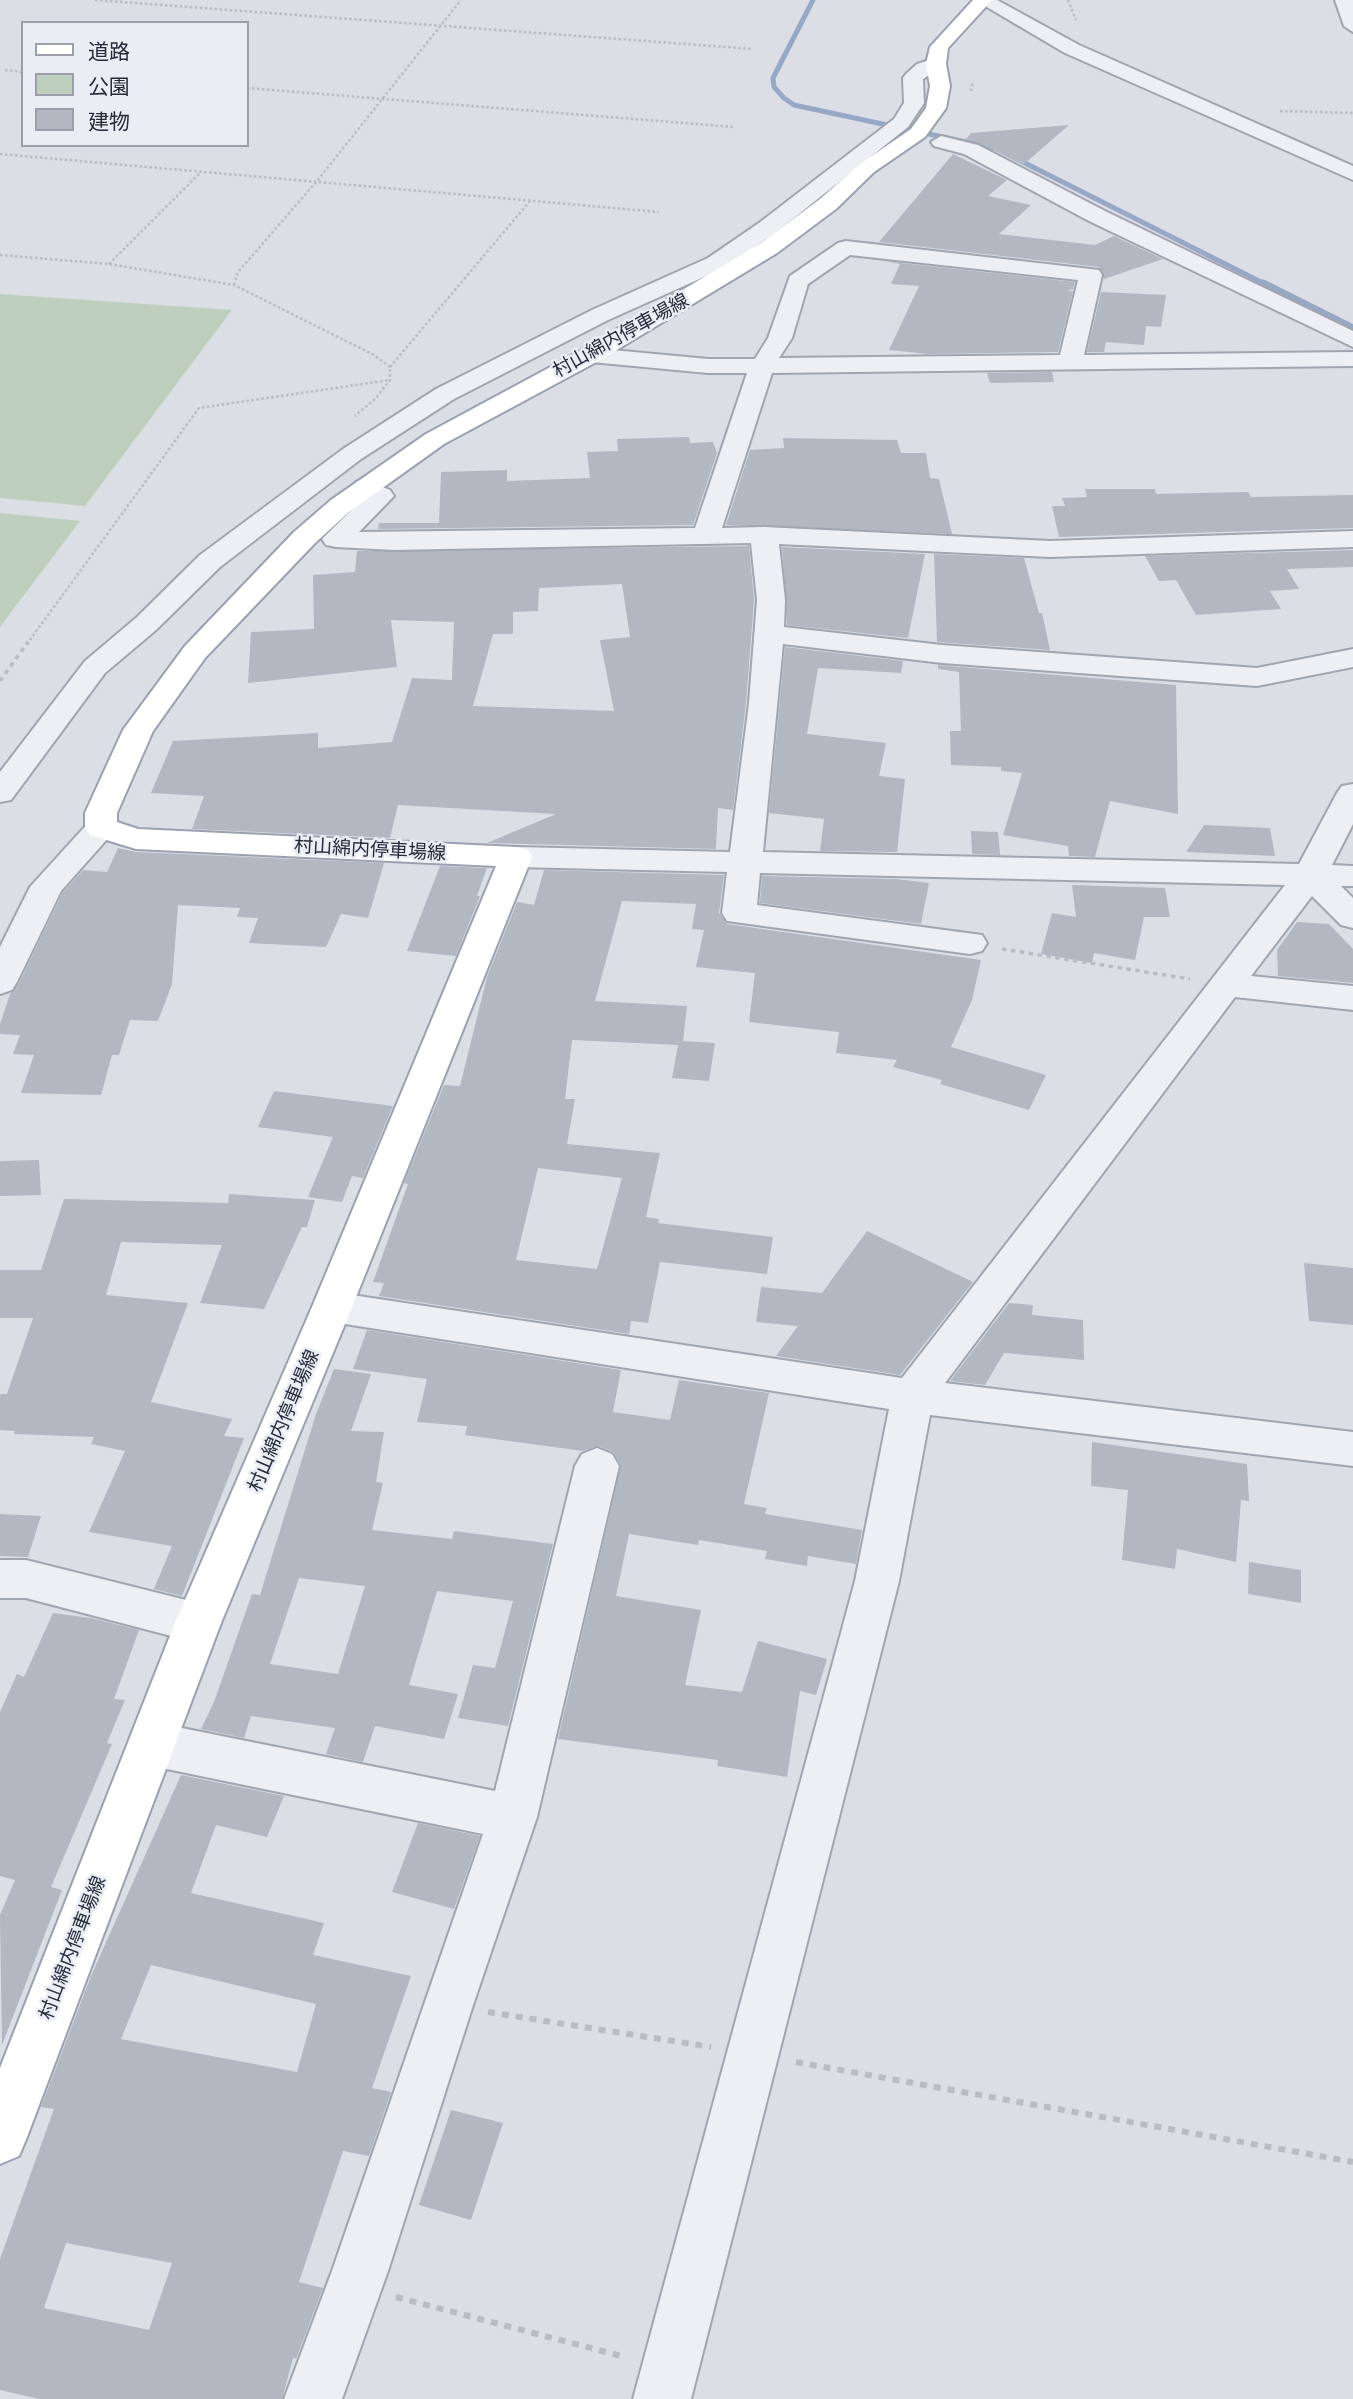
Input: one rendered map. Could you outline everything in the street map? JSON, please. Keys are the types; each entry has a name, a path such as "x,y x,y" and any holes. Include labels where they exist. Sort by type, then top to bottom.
{"main road":[{"name":"村山綿内停車場線","path":"0,2137 198,1623 332,1307 516,857 136,839 101,828 101,813 107,797 152,708 195,652 304,538 365,488 435,439 591,355 769,248 828,204 867,168 918,133 936,108 940,86 936,64 939,47 983,0"}],"street":[{"path":"983,0 1072,49 1353,174"},
{"path":"1344,0 1353,26"},
{"path":"0,793 95,667 146,624 210,561 352,454 445,394 600,315 716,263 767,228 901,123 914,103 913,78 924,68 936,64"},
{"path":"942,142 971,149 1097,216 1353,340"},
{"path":"706,535 762,366 780,338 798,281 846,248 1091,275 1070,363"},
{"path":"591,355 708,366 1353,359"},
{"path":"365,488 381,496 336,539 394,542 764,535 1050,549 1353,539"},
{"path":"764,535 771,600 747,862 739,913 970,943"},
{"path":"768,634 942,654 1257,677 1353,658"},
{"path":"666,2384 877,1581 912,1396 1310,874 1353,793"},
{"path":"0,982 47,887 101,828"},
{"path":"516,857 1353,876"},
{"path":"1310,874 1353,917"},
{"path":"1226,985 1353,998"},
{"path":"332,1307 912,1396 1353,1449"},
{"path":"313,2399 513,1817 597,1466"},
{"path":"0,1579 26,1579 198,1623"},
{"path":"152,1744 513,1817"}],"path":[{"path":"95,0 753,49"},
{"path":"234,285 238,272 317,181 461,0"},
{"path":"5,70 21,72"},
{"path":"248,88 734,127"},
{"path":"0,154 659,212"},
{"path":"109,264 201,171"},
{"path":"347,423 376,398 390,380 390,367 530,200"},
{"path":"0,255 109,264 234,285 269,305 374,355 390,367"},
{"path":"0,681 199,408 390,380"},
{"path":"970,943 1226,985"},
{"path":"447,2005 752,2054 1353,2162"},
{"path":"354,2286 666,2384"}],"green space":[{"path":"0,294 232,310 85,506 0,498"},
{"path":"0,513 80,521 0,627"}],"building":[{"path":"1069,125 1023,165 966,139 971,133"},
{"path":"953,154 1007,180 988,196 1031,205 999,234 1095,245 1114,236 1163,259 1104,279 1099,267 879,242"},
{"path":"883,261 1075,282 1073,289 1067,291 1073,291 1058,352 928,354 889,350 919,286 891,284 900,264"},
{"path":"1101,292 1166,295 1161,327 1146,326 1144,345 1106,342 1104,352 1087,352"},
{"path":"1052,372 1054,382 990,383 987,373"},
{"path":"689,437 690,443 713,442 717,453 693,525 378,529 379,523 439,523 441,472 507,470 507,481 590,478 587,452 618,451 617,439"},
{"path":"783,438 897,440 901,453 926,453 930,478 939,479 952,534 726,525 750,450 784,448"},
{"path":"1085,489 1155,489 1156,494 1248,492 1251,497 1353,495 1353,528 1059,537 1052,506 1065,506 1062,498 1087,497"},
{"path":"749,546 754,600 746,703 733,810 718,808 716,849 487,843 556,814 398,805 390,838 192,829 204,796 151,793 173,741 318,733 318,748 392,742 412,678 452,680 454,622 391,620 397,667 248,683 251,632 314,629 313,575 355,572 357,551","holes":["622,584 630,637 600,640 614,711 473,706 493,634 513,634 513,612 538,611 539,588"]},
{"path":"782,547 925,554 908,638 787,625"},
{"path":"1353,550 1353,567 1287,569 1299,589 1270,591 1281,609 1196,615 1176,580 1159,581 1145,556"},
{"path":"934,554 1024,558 1039,613 1042,613 1050,650 937,642"},
{"path":"785,647 903,661 901,673 818,668 807,734 886,743 879,776 905,779 897,852 820,851 824,819 769,813"},
{"path":"938,665 1176,685 1178,814 1110,801 1095,857 1069,856 1068,846 1003,835 1022,773 1001,771 1001,767 951,765 950,731 961,731 959,672 938,669"},
{"path":"1204,825 1270,828 1275,856 1186,852"},
{"path":"971,831 998,832 1000,855 972,854"},
{"path":"118,848 136,852 384,863 368,918 341,914 326,947 249,943 258,918 237,917 240,908 178,905 172,984 158,1021 130,1020 119,1055 112,1055 101,1095 21,1093 34,1055 13,1054 20,1035 0,1034 0,1024 10,994 19,983 63,892 83,870 107,872"},
{"path":"440,866 487,868 477,896 480,896 456,956 407,951"},
{"path":"544,870 724,875 719,913 727,924 981,960 972,1000 951,1047 1046,1075 1029,1110 940,1084 942,1080 893,1067 897,1060 836,1053 839,1032 749,1022 755,973 696,967 704,930 692,929 696,904 622,901 595,1001 687,1006 683,1041 715,1043 709,1081 672,1078 678,1045 572,1040 565,1099 575,1099 567,1144 660,1153 646,1217 659,1219 658,1223 773,1237 767,1274 660,1262 648,1323 631,1321 629,1334 379,1296 384,1283 373,1282 408,1184 404,1183 444,1085 460,1086 487,977 517,902 534,905","holes":["538,1168 622,1178 597,1269 516,1260"]},
{"path":"762,876 896,879 929,883 921,924 760,903"},
{"path":"1072,885 1165,888 1170,917 1144,917 1135,960 1094,953 1092,963 1041,954 1052,913 1076,917"},
{"path":"1297,922 1329,924 1353,949 1353,983 1278,976 1277,950"},
{"path":"274,1091 393,1106 363,1178 352,1176 342,1202 308,1197 333,1137 258,1127"},
{"path":"39,1160 41,1195 0,1196 0,1161"},
{"path":"229,1194 315,1200 307,1227 302,1227 264,1309 200,1303 222,1245 121,1242 106,1295 188,1303 151,1402 232,1419 224,1436 244,1438 182,1596 154,1589 172,1546 89,1532 125,1451 91,1444 94,1437 14,1434 15,1431 0,1430 0,1394 7,1394 33,1318 0,1318 0,1270 41,1270 64,1199 228,1203"},
{"path":"867,1231 973,1282 900,1375 776,1356 798,1326 756,1322 761,1287 822,1293"},
{"path":"1304,1263 1353,1268 1353,1325 1309,1321"},
{"path":"1009,1303 1033,1305 1032,1315 1083,1320 1084,1360 1004,1353 985,1385 950,1381"},
{"path":"367,1330 621,1370 613,1412 670,1420 679,1380 769,1393 744,1504 767,1508 765,1514 862,1530 856,1564 808,1556 807,1566 765,1559 767,1551 699,1540 698,1545 629,1534 616,1596 701,1610 685,1685 742,1692 758,1641 827,1659 816,1695 800,1691 787,1777 717,1766 718,1760 558,1739 621,1465 613,1452 598,1446 583,1451 465,1435 467,1426 417,1422 427,1379 353,1369"},
{"path":"334,1369 371,1374 351,1431 384,1432 376,1482 383,1483 372,1530 452,1539 454,1531 553,1544 508,1726 458,1718 473,1665 495,1668 513,1601 437,1591 409,1685 458,1694 444,1739 375,1726 363,1762 326,1754 335,1728 251,1716 244,1738 201,1729 214,1702 252,1594 260,1595 316,1414","holes":["299,1578 365,1586 338,1674 270,1664"]},
{"path":"1092,1442 1247,1464 1249,1501 1241,1500 1236,1562 1177,1549 1175,1569 1122,1560 1128,1490 1091,1486"},
{"path":"0,1514 41,1516 28,1557 0,1556"},
{"path":"1249,1562 1301,1570 1301,1603 1248,1594"},
{"path":"53,1613 91,1618 139,1630 114,1699 125,1700 107,1743 112,1744 51,1887 62,1890 2,2045 0,1915 15,1880 0,1876 0,1712 17,1674 24,1677"},
{"path":"181,1775 284,1796 267,1837 216,1825 191,1893 324,1923 313,1955 411,1976 372,2088 391,2092 369,2156 343,2151 299,2282 323,2288 296,2359 293,2358 282,2399 39,2399 0,2390 0,2259 54,2109 41,2107 91,1976","holes":["151,1965 316,2004 297,2072 121,2039","66,2243 172,2263 149,2330 44,2308"]},
{"path":"418,1823 480,1836 454,1909 392,1892"},
{"path":"451,2110 503,2123 471,2220 419,2205"}],"waterway":[{"path":"813,0 773,78 774,87 784,98 794,105 994,148"},
{"path":"1015,158 1267,285"},
{"path":"1263,283 1267,285"},
{"path":"1267,285 1353,328"}]}
